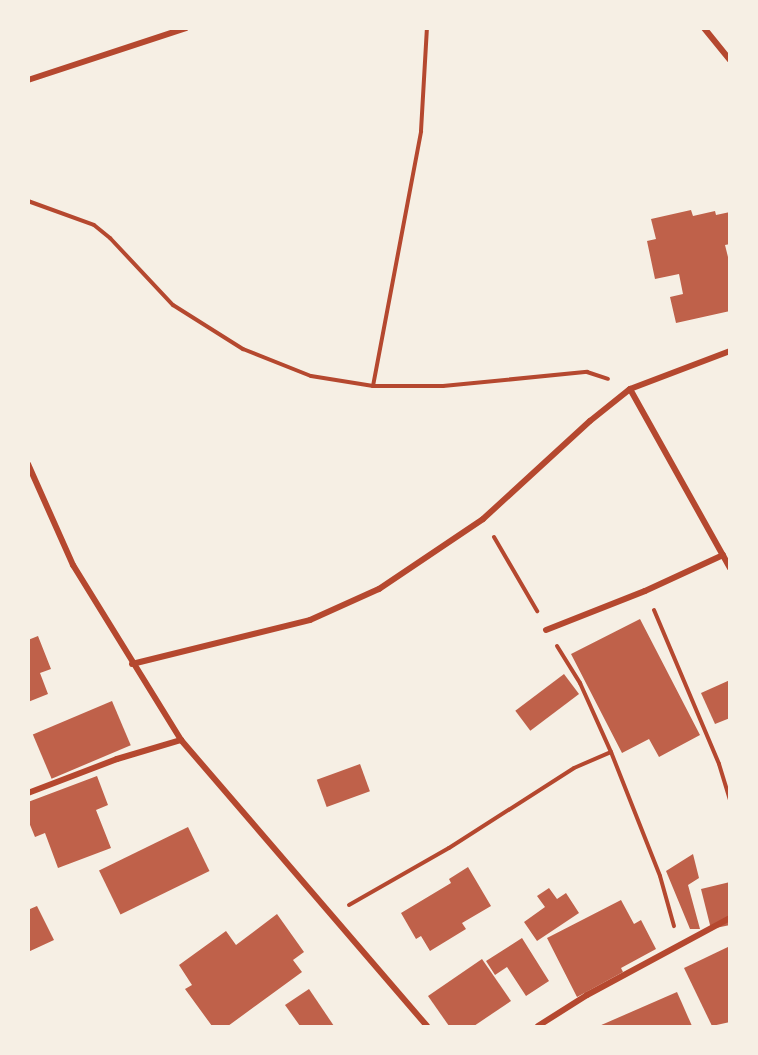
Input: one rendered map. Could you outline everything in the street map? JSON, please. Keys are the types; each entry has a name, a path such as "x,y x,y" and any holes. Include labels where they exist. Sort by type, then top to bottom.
{"street":[{"path":"28,80 186,28"},
{"path":"704,28 729,60"},
{"path":"132,664 310,620 379,589 483,519 590,421 630,389 729,351"},
{"path":"630,389 729,568"},
{"path":"28,464 73,566 181,740 427,1026"},
{"path":"546,630 645,591 723,555"},
{"path":"28,793 117,759 181,740"},
{"path":"538,1026 587,995 729,918"}],"path":[{"path":"373,386 421,131 427,28"},
{"path":"28,201 94,225 110,238 172,305 243,349 311,376 373,386 443,386 587,372 630,389"},
{"path":"483,519 546,630 580,683 611,752 660,876 679,944"},
{"path":"645,591 679,665 719,764 729,799"},
{"path":"333,914 449,848 574,768 611,752"}],"building":[{"path":"691,210 693,216 715,211 716,215 730,212 730,244 725,245 730,265 730,311 676,323 670,297 683,294 679,274 655,279 647,241 656,239 651,219"},
{"path":"640,619 700,735 659,757 649,739 622,753 571,654"},
{"path":"38,636 51,669 40,673 48,694 28,702 28,640"},
{"path":"564,674 579,694 530,731 515,711"},
{"path":"730,680 730,718 715,724 701,693"},
{"path":"112,701 131,745 52,779 33,735"},
{"path":"360,764 370,791 327,807 317,780"},
{"path":"97,776 108,805 96,810 111,848 58,868 45,833 35,837 28,820 28,802"},
{"path":"188,827 209,871 120,914 99,870"},
{"path":"693,854 699,878 688,885 700,929 690,929 666,871"},
{"path":"468,867 491,906 462,923 466,929 430,951 421,936 416,939 401,913 451,883 449,879"},
{"path":"730,882 730,925 711,929 701,889"},
{"path":"549,888 557,899 566,893 579,913 537,941 524,922 545,907 537,896"},
{"path":"621,900 634,924 641,920 656,949 621,968 623,972 577,997 547,938"},
{"path":"28,905 30,909 37,906 54,940 28,952"},
{"path":"277,914 304,952 293,960 302,972 228,1026 212,1026 185,989 192,985 179,965 226,931 236,945"},
{"path":"522,938 549,981 526,996 507,967 495,975 486,961"},
{"path":"730,946 730,1022 712,1026 684,968"},
{"path":"482,959 511,1001 474,1026 449,1026 428,996"},
{"path":"309,989 334,1026 300,1026 285,1005"},
{"path":"677,992 692,1026 599,1026"}]}
